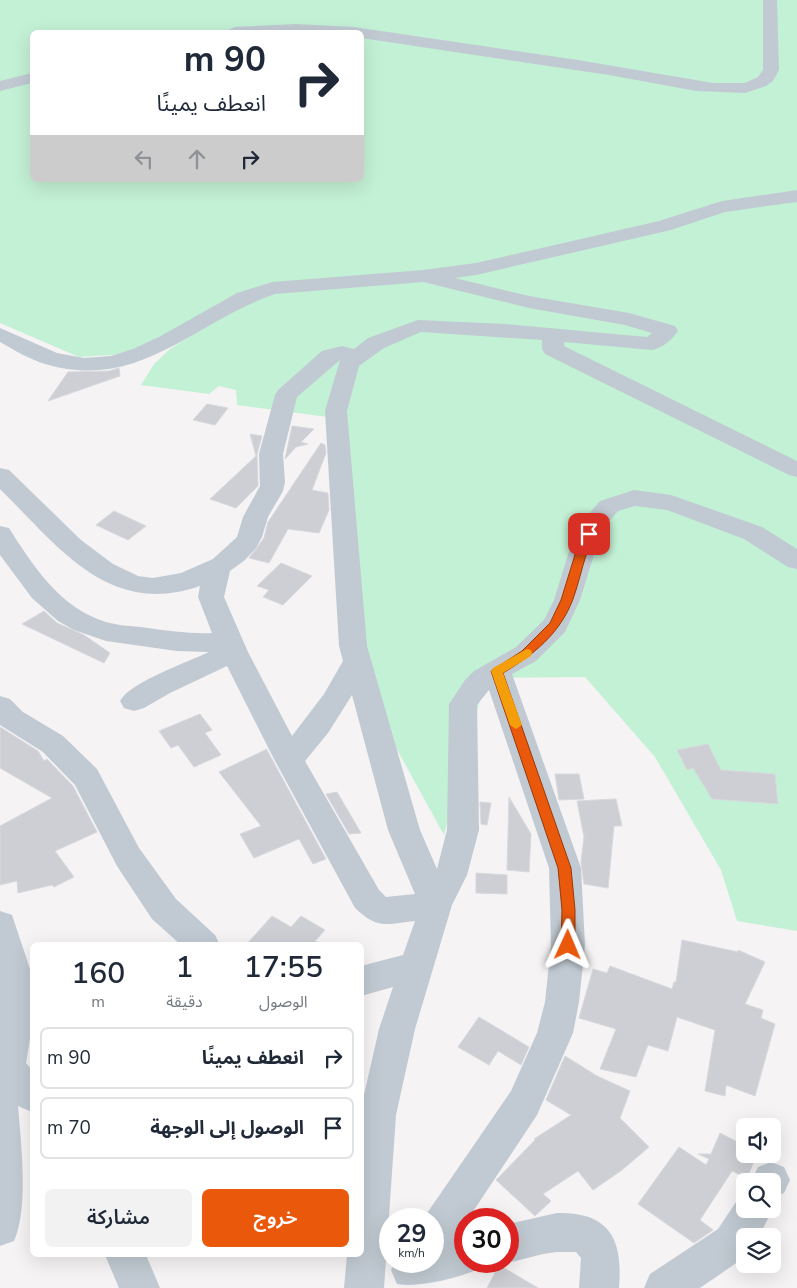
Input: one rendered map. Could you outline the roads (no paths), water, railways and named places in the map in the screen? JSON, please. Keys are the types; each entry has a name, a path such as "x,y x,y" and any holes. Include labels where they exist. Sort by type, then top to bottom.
{"street":[{"path":"364,34 517,55 702,86 745,88 770,76 770,0"},
{"path":"276,30 315,30"},
{"path":"0,86 30,78"},
{"path":"0,334 51,358 82,364 112,363 156,348 220,310 255,292 272,288 423,276 476,269 664,226 722,207 797,196"},
{"path":"423,276 529,302 629,319 667,331 652,344 505,330 418,326 376,343 349,363 336,411 352,646 404,830 436,905"},
{"path":"553,335 553,349 797,470"},
{"path":"4,486 89,558 120,579 137,584 169,585 200,577 217,569 233,557 250,538 254,520 272,490 271,454 286,395 330,356 342,353 359,356"},
{"path":"364,1288 378,1115 397,1029 436,905 451,875 463,830 463,704 479,683 526,654 555,625 567,600 584,545 595,522 609,506 634,498 671,503 753,533 797,561"},
{"path":"0,534 27,578 44,596 80,622 99,630 177,642 232,646"},
{"path":"217,569 211,597 232,646 289,759 367,899 380,911 436,905"},
{"path":"134,701 232,646"},
{"path":"289,759 331,708 356,662"},
{"path":"444,1222 524,1103 555,1033 562,1002 568,945 565,868 497,671"},
{"path":"0,706 13,720 53,744 86,777 128,858 164,909 200,942"},
{"path":"0,925 16,977 18,997 16,1016 4,1065 0,1106 3,1166 0,1228"},
{"path":"364,980 416,966"},
{"path":"4,1065 30,1093"},
{"path":"664,1288 732,1243 748,1218"},
{"path":"519,1240 546,1233 564,1232 585,1236 598,1248 601,1263 599,1288"},
{"path":"126,1257 140,1288"}]}
